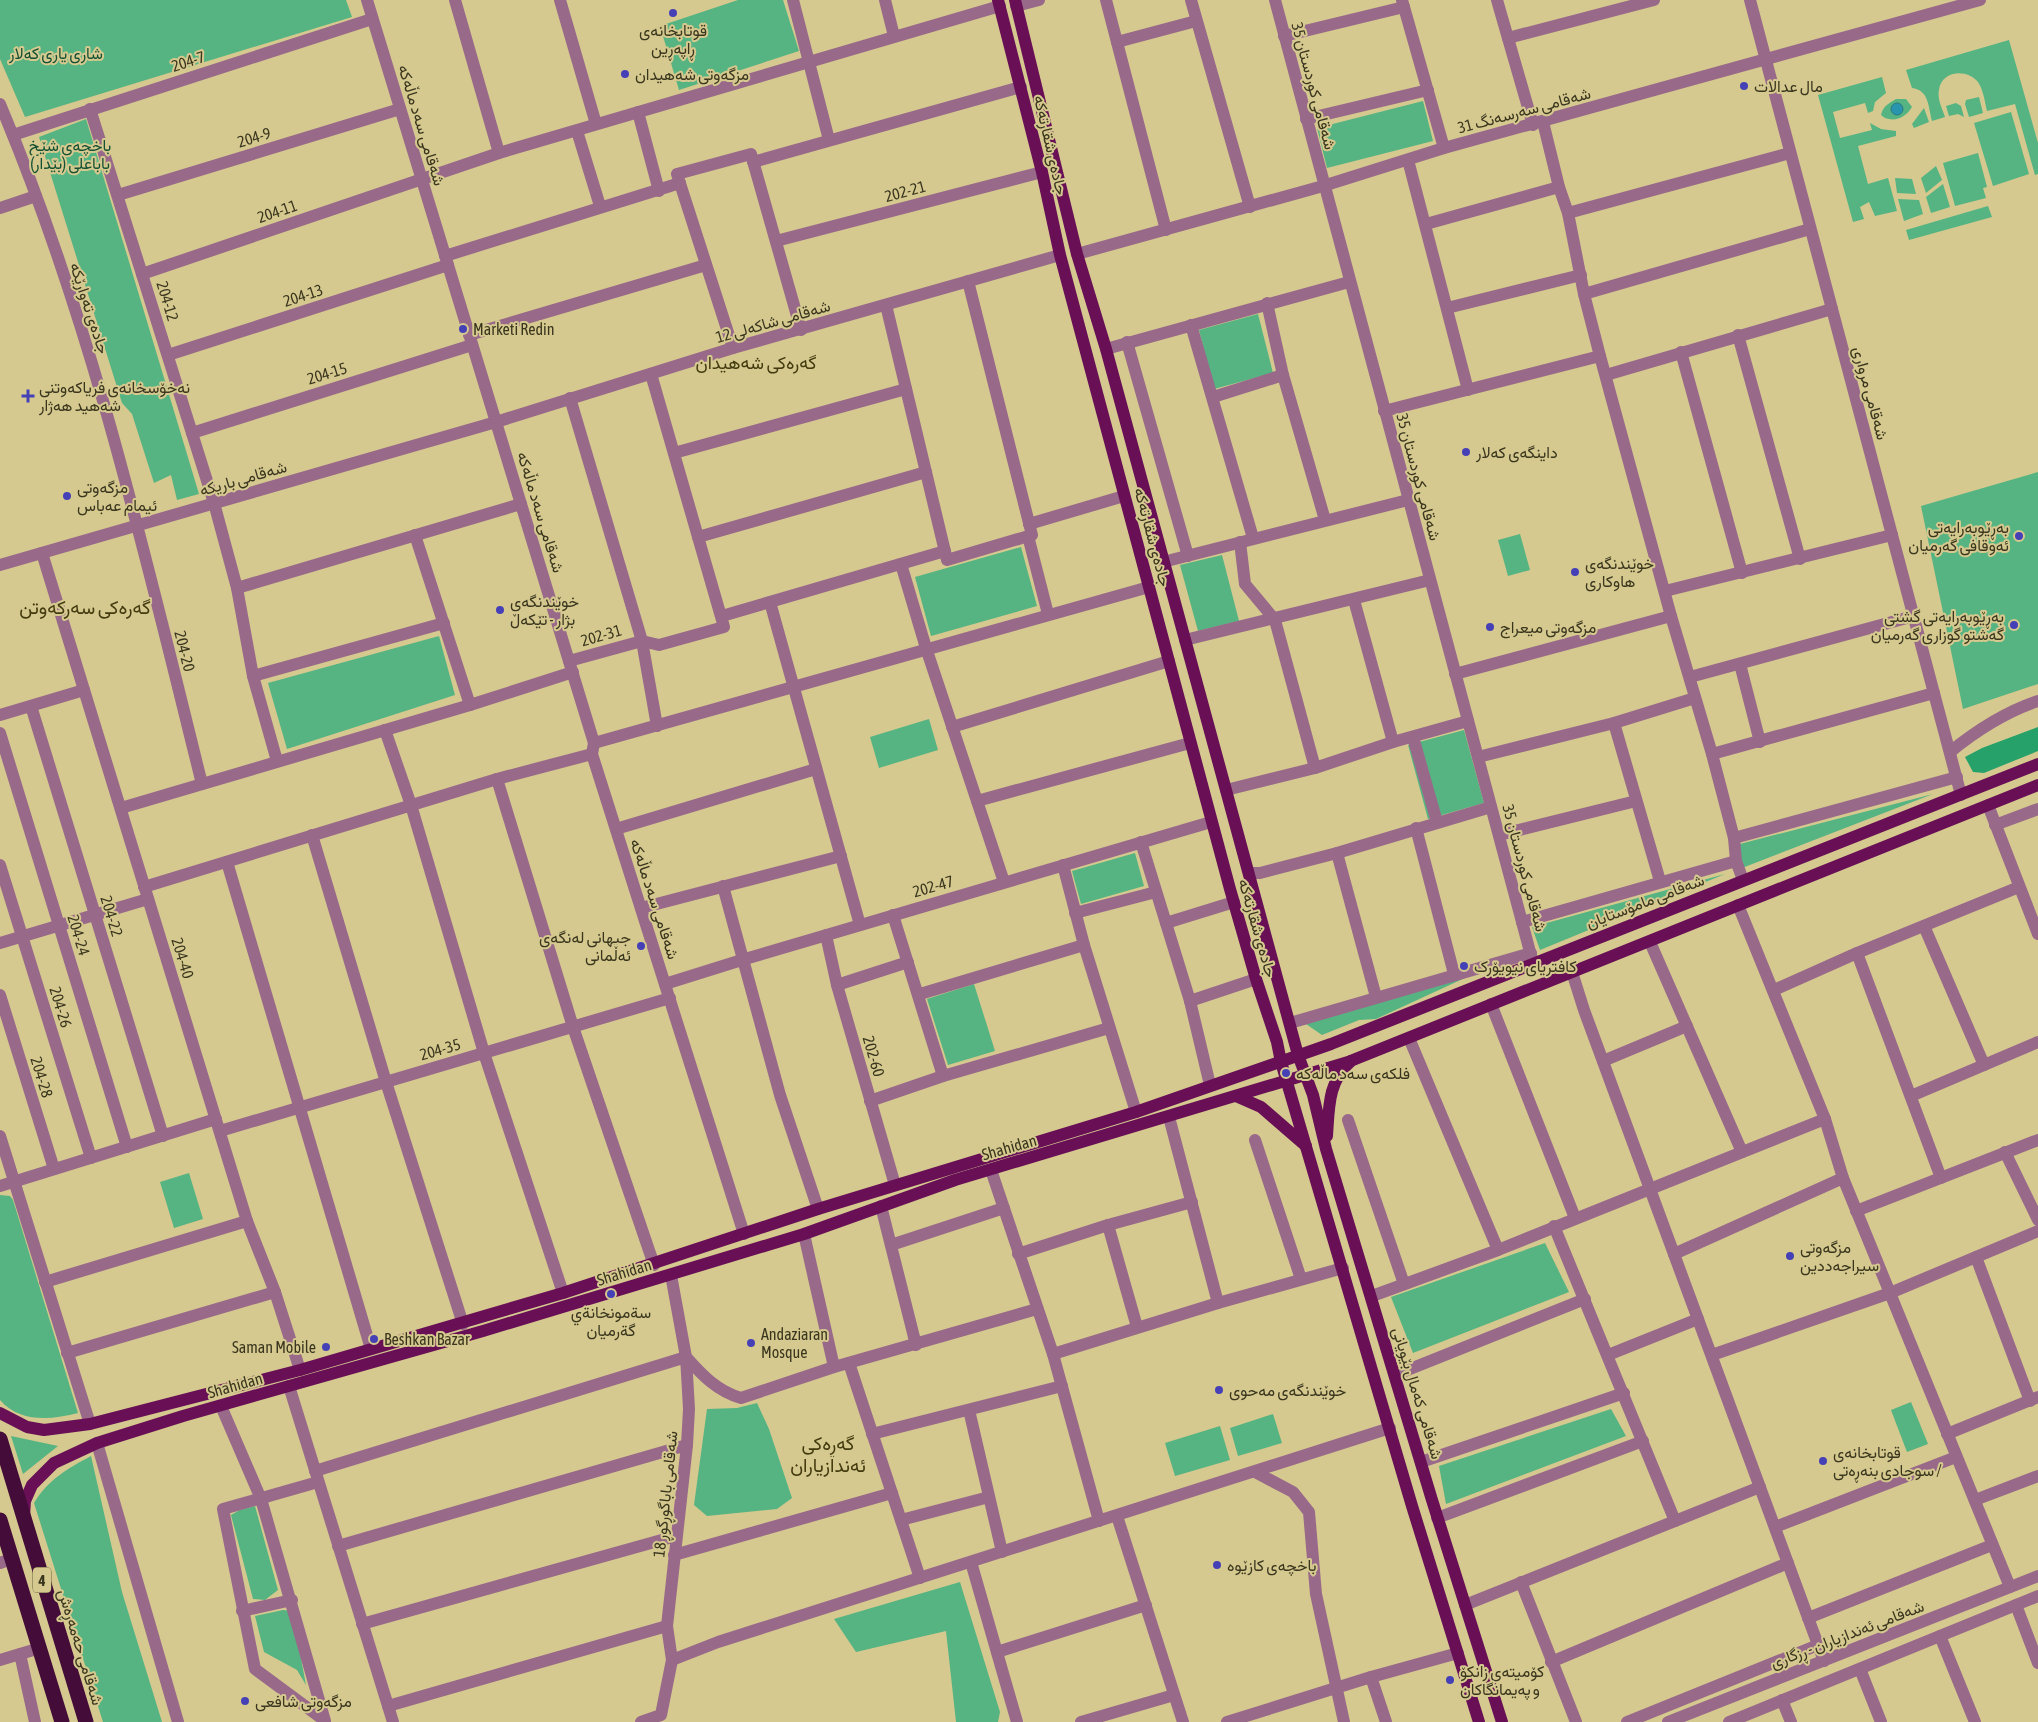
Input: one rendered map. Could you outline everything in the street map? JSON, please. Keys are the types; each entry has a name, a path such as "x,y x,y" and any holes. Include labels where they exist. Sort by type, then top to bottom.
{"highway":[{"name":"شەقامی حەمەڕەش","path":"0,1438 86,1722"},
{"name":"4","path":"0,1520 6,1561 40,1648 62,1722"}],"main road":[{"name":"جادەی شقارتەکە","path":"999,3 1042,172 1060,255 1124,496 1211,822 1256,979 1278,1042 1286,1080"},
{"name":"جادەی شقارتەکە","path":"1016,3 1077,254 1106,349 1298,1055 1305,1073"},
{"path":"1131,520 1150,513"},
{"name":"شەقامی مامۆستایان","path":"952,1174 1331,1044 1532,958 1743,880 2038,764"},
{"path":"1305,1073 1352,1060 1409,1038 2038,785"},
{"path":"1326,1149 1332,1087 1340,1073 1352,1060"},
{"name":"Shahidan","path":"23,1518 25,1500 32,1485 54,1463 97,1443 183,1416 671,1275 804,1234 881,1206 952,1174 991,1170 1169,1117 1305,1073"},
{"name":"شەقامی کەمال بێویانی","path":"1305,1073 1313,1096 1326,1149 1396,1375 1432,1500 1502,1722"},
{"path":"1286,1080 1412,1506 1479,1722"},
{"path":"1236,1096 1261,1107 1306,1146"},
{"path":"0,1413 27,1427 44,1430 90,1424 179,1402 463,1324 654,1265 818,1209 895,1186 952,1174"},
{"path":"179,1402 183,1416"},
{"path":"1412,1506 1417,1501 1425,1498 1432,1500"}],"street":[{"name":"شەقامی سەد ماڵەکە","path":"367,0 571,666 616,829 744,1234"},
{"path":"455,0 499,152"},
{"path":"560,0 596,124"},
{"path":"793,0 829,140"},
{"path":"884,0 894,36"},
{"path":"1016,3 1039,0"},
{"path":"1106,0 1166,230"},
{"path":"1191,0 1250,207"},
{"name":"شەقامی کوردستان 35","path":"1275,0 1323,186 1532,958"},
{"path":"1497,0 1508,38 1568,213 1584,294 1600,356 1671,616 1712,754 1734,838 1736,861 1743,880"},
{"path":"1508,38 1654,0"},
{"name":"شەقامی مرواری","path":"1750,0 1961,795"},
{"name":"شەقامی سەرسەنگ 31","path":"1077,254 1323,186 1444,148 1538,124 1980,0"},
{"name":"204-11","path":"142,274 422,180 499,152 576,131 999,3"},
{"path":"1284,36 1403,3 1444,148"},
{"name":"204-7","path":"13,135 372,19"},
{"path":"1117,42 1196,21"},
{"path":"753,162 1021,87"},
{"path":"1306,119 1428,90"},
{"name":"جادەی تەوارێکە","path":"0,104 36,196 85,344 138,526"},
{"name":"204-12","path":"90,109 214,503 237,588 253,676 277,761"},
{"name":"204-9","path":"118,195 400,109"},
{"path":"638,112 659,191"},
{"path":"576,131 600,206"},
{"path":"1568,213 1790,153"},
{"path":"733,348 677,174 751,154 801,330"},
{"path":"1408,160 1468,390"},
{"name":"202-21","path":"776,241 1042,172"},
{"name":"204-13","path":"168,355 600,206 659,191 680,183"},
{"path":"1426,224 1559,187"},
{"path":"0,208 36,196"},
{"path":"1584,294 1810,228"},
{"name":"شەقامی شاکەلی 12","path":"496,422 733,348 1060,255"},
{"name":"204-15","path":"192,433 471,340 706,265"},
{"path":"1447,308 1581,275"},
{"path":"968,281 1048,614"},
{"path":"1106,349 1267,303 1349,282"},
{"path":"1267,303 1283,375 1325,520"},
{"path":"886,305 947,560 1124,496"},
{"path":"1606,375 1738,335 1832,310"},
{"path":"1191,325 1253,538"},
{"path":"1738,335 1800,559"},
{"path":"1127,342 1188,556"},
{"path":"1681,352 1742,574"},
{"path":"1384,411 1600,356"},
{"path":"642,640 659,644 724,627 651,374"},
{"path":"1213,397 1283,375"},
{"path":"674,453 906,390"},
{"path":"570,398 642,640 657,726"},
{"name":"شەقامی باریکە","path":"0,565 496,422"},
{"path":"698,537 926,472"},
{"path":"1163,562 1408,500"},
{"path":"237,588 521,504"},
{"name":"204-20","path":"138,526 202,784"},
{"path":"1665,591 1742,574 1892,535"},
{"path":"415,536 470,705"},
{"path":"1240,542 1245,584 1275,620 1315,768"},
{"path":"722,616 945,551"},
{"name":"204-40","path":"42,553 247,1221 275,1292 300,1370"},
{"path":"901,564 926,648 1004,882"},
{"path":"1185,640 1275,620 1430,580"},
{"path":"0,943 95,914 227,862 497,779 657,726 926,648 1149,587"},
{"path":"1354,600 1393,742"},
{"path":"770,602 860,925"},
{"path":"1455,674 1671,616"},
{"path":"1690,677 1914,616"},
{"path":"253,676 444,623"},
{"name":"202-31","path":"121,808 470,705 642,640"},
{"path":"952,727 1169,661"},
{"path":"1740,664 1760,742"},
{"path":"0,715 84,690"},
{"path":"1712,754 1934,692"},
{"path":"1478,756 1614,723 1695,698"},
{"path":"1950,752 1973,733 1999,717 2038,701"},
{"name":"204-22","path":"31,706 163,1136"},
{"path":"1226,790 1315,768 1393,742 1468,721"},
{"path":"1614,723 1660,881"},
{"path":"385,730 411,805 484,1054 563,1293"},
{"name":"204-24","path":"0,733 127,1147"},
{"path":"1413,737 1437,822"},
{"path":"977,801 1190,742"},
{"path":"616,829 816,769"},
{"path":"1734,838 1957,777"},
{"path":"497,779 573,1027 654,1265"},
{"path":"1499,835 1636,801"},
{"path":"1988,805 2038,934"},
{"path":"1248,873 1260,873 1337,853 1491,807"},
{"path":"1996,825 2038,808"},
{"name":"202-47","path":"665,984 1211,822"},
{"path":"1416,828 1454,974"},
{"path":"312,835 386,1082 463,1324"},
{"path":"1140,842 1190,1001 1210,1085"},
{"path":"1337,853 1376,996"},
{"path":"641,908 841,856"},
{"path":"1522,922 1660,881 1736,861"},
{"path":"227,862 371,1349"},
{"name":"204-26","path":"0,865 91,1158"},
{"path":"1063,865 1084,945 1136,1112"},
{"path":"723,886 780,1095 818,1209"},
{"path":"1774,990 1857,953 2019,887"},
{"path":"1075,913 1156,892"},
{"path":"1166,923 1234,902"},
{"path":"1738,905 1825,1119 1843,1178 1856,1211 2010,1588"},
{"path":"894,915 920,994 943,1076"},
{"path":"1924,926 1984,1065"},
{"name":"202-60","path":"826,935 837,985 895,1186"},
{"path":"1650,942 1742,1152"},
{"path":"920,994 1084,945"},
{"path":"1857,953 1941,1178"},
{"path":"1290,1023 1454,974 1532,958"},
{"path":"837,985 908,962"},
{"path":"1572,972 1603,1061 1824,1660"},
{"path":"1190,1001 1256,979"},
{"name":"204-28","path":"0,995 54,1170"},
{"name":"204-35","path":"0,1186 163,1136 299,1108 670,998"},
{"path":"1490,1004 1576,1218"},
{"path":"1603,1061 1687,1026"},
{"path":"870,1101 943,1076 1109,1028"},
{"path":"1409,1038 1498,1250"},
{"path":"1911,1096 2038,1042"},
{"path":"1169,1117 1218,1303"},
{"path":"1372,1296 1498,1250 1825,1119"},
{"path":"1348,1120 1404,1284"},
{"path":"0,1136 90,1424"},
{"path":"1255,1140 1301,1279"},
{"path":"1856,1211 2038,1140"},
{"path":"2005,1152 2038,1220"},
{"path":"991,1170 1053,1354 1099,1521"},
{"path":"1674,1254 1843,1178"},
{"path":"1018,1254 1108,1225 1192,1202"},
{"path":"881,1206 916,1345"},
{"path":"891,1245 1004,1208"},
{"path":"45,1282 247,1221"},
{"path":"1108,1225 1137,1327"},
{"path":"1554,1226 1675,1521"},
{"path":"1712,1356 1890,1293 2038,1231"},
{"path":"804,1234 834,1367"},
{"path":"1947,1434 2034,1399 1976,1257"},
{"path":"1053,1354 1137,1327 1343,1268"},
{"name":"شەقامی باباگوڕگوڕ 18","path":"641,1722 661,1715 672,1660 667,1626 688,1445 689,1409 686,1357 671,1275"},
{"path":"67,1353 275,1292"},
{"path":"1396,1375 1585,1299"},
{"path":"325,1721 255,1669 242,1612 223,1509 261,1499 317,1477 686,1357 714,1385 728,1394 741,1398 834,1367 1037,1310"},
{"path":"1608,1355 1698,1319"},
{"path":"849,1363 920,1578"},
{"path":"289,1386 393,1722"},
{"path":"872,1434 1062,1386"},
{"path":"1421,1462 1624,1393"},
{"path":"221,1406 261,1499 292,1600 325,1721"},
{"path":"969,1410 1002,1552"},
{"path":"672,1660 718,1642 1390,1428"},
{"path":"1438,1518 1643,1441"},
{"path":"97,1443 178,1722"},
{"path":"338,1546 688,1445"},
{"path":"1775,1527 1956,1457"},
{"path":"1255,1472 1293,1492 1309,1512 1316,1594 1335,1688 1344,1722"},
{"path":"1974,1500 2038,1476"},
{"path":"1465,1605 1760,1487"},
{"path":"674,1555 892,1493"},
{"path":"901,1520 989,1497"},
{"path":"1117,1516 1183,1722"},
{"path":"362,1624 676,1536"},
{"path":"1808,1618 1992,1545"},
{"path":"971,1562 1017,1722"},
{"path":"1551,1662 1788,1563"},
{"name":"شەقامی ئەندازیاران - ڕزگاری","path":"1668,1722 2038,1576"},
{"path":"1521,1582 1576,1722"},
{"path":"1729,1722 2038,1596"},
{"path":"242,1612 292,1600"},
{"path":"997,1652 1146,1605"},
{"path":"2016,1606 2038,1663"},
{"path":"388,1706 667,1626"},
{"path":"1887,1636 1895,1655"},
{"path":"1940,1636 1975,1722"},
{"path":"1627,1722 1818,1645"},
{"path":"0,1660 40,1648"},
{"path":"1227,1722 1458,1652"},
{"path":"20,1654 35,1722"},
{"path":"1860,1669 1882,1722"},
{"path":"1371,1677 1386,1722"},
{"path":"1080,1722 1174,1695"},
{"path":"1782,1700 1791,1722"}],"green space":[{"name":"شاری یاری کەلار","path":"0,0 346,0 352,17 25,117 0,59"},
{"path":"738,0 783,0 799,51 679,90 660,26"},
{"path":"2009,40 2038,143 2038,174 2035,175 2015,104 1987,111 1983,92 1978,82 1968,75 1961,73 1949,75 1944,79 1939,90 1939,100 1945,117 1932,121 1925,95 1918,89 1912,88 1906,70"},
{"path":"1882,77 1886,93 1875,102 1873,111 1868,113 1865,103 1833,112 1840,138 1872,130 1870,123 1881,129 1896,131 1896,136 1858,146 1868,184 1888,178 1897,211 1875,216 1869,202 1860,207 1864,219 1853,222 1818,95"},
{"path":"1979,97 1983,113 1969,117 1965,104 1966,100"},
{"path":"1896,99 1906,99 1912,107 1900,118 1885,118 1881,115 1883,109"},
{"path":"1423,101 1433,141 1327,168 1317,128"},
{"path":"1956,103 1961,106 1964,117 1958,114 1949,116 1946,106"},
{"path":"1924,108 1929,122 1914,128 1912,124"},
{"path":"2011,112 2029,174 1993,186 1974,123"},
{"name":"باخچەی شێخ باباعلی (بێدار)","path":"86,119 199,494 177,500 171,475 154,483 132,414 122,403 39,137"},
{"path":"1978,153 1987,187 1983,188 1986,198 1955,206 1943,163"},
{"path":"1936,166 1942,180 1926,193 1921,178"},
{"path":"1895,178 1912,179 1916,194 1897,193"},
{"path":"1943,184 1950,207 1931,213 1926,197"},
{"path":"1898,199 1919,200 1923,214 1904,221"},
{"path":"1988,206 1992,217 1909,240 1906,230"},
{"path":"1258,314 1273,373 1214,389 1199,330"},
{"path":"2038,472 2038,684 1963,709 1921,506"},
{"path":"1520,534 1530,570 1508,576 1498,540"},
{"path":"1021,547 1037,606 931,636 915,577"},
{"path":"1222,555 1239,621 1198,631 1180,565"},
{"path":"439,636 455,695 287,749 268,683"},
{"path":"929,719 938,750 879,768 870,737"},
{"path":"2038,727 2038,751 1984,773 1973,772 1965,757 1982,748"},
{"path":"1464,730 1484,803 1428,819 1408,745"},
{"path":"1933,794 1742,868 1736,845"},
{"path":"1135,853 1144,886 1081,904 1072,871"},
{"path":"1725,874 1540,950 1532,927"},
{"path":"1467,977 1376,1019 1359,1020 1322,1035 1306,1024"},
{"path":"974,984 995,1051 948,1065 927,999"},
{"path":"189,1173 203,1219 174,1228 160,1182"},
{"path":"0,1195 10,1196 13,1200 78,1413 36,1418 17,1413 0,1400"},
{"path":"1545,1243 1569,1292 1413,1353 1391,1297"},
{"path":"1911,1402 1928,1444 1907,1452 1891,1410"},
{"path":"757,1403 769,1429 792,1498 777,1509 707,1516 694,1505 707,1409 737,1408"},
{"path":"1611,1409 1626,1436 1446,1504 1439,1466"},
{"path":"1273,1414 1282,1443 1238,1456 1230,1428"},
{"path":"1220,1426 1230,1460 1175,1476 1165,1443"},
{"path":"11,1436 58,1446 23,1474"},
{"path":"91,1456 122,1592 162,1722 103,1722 34,1503 46,1487 59,1475"},
{"path":"255,1506 278,1590 265,1600 253,1599 231,1515 240,1510"},
{"path":"960,1582 1000,1712 998,1722 956,1722 946,1631 856,1652 834,1619"},
{"path":"283,1610 292,1611 306,1685 297,1670 264,1652 255,1616"}],"water":[{"path":"1895,103 1899,103 1903,109 1899,115 1895,115 1891,111 1891,107"}],"place":[{"name":"قوتابخانەی ڕاپەڕین","path":"673,13"},
{"name":"مزگەوتی شەهیدان","path":"625,74"},
{"name":"مال عدالات","path":"1744,86"},
{"name":"Marketi Redin","path":"463,329"},
{"name":"نەخۆسخانەی فریاکەوتنی شەهید هەژار","path":"28,396"},
{"name":"داینگەی کەلار","path":"1466,452"},
{"name":"مزگەوتی ئیمام عەباس","path":"67,496"},
{"name":"بەڕێوبەرایەتی ئەوقافی گەرمیان","path":"2019,536"},
{"name":"خوێندنگەی هاوکاری","path":"1575,572"},
{"name":"خوێندنگەی بژار - تێکەڵ","path":"500,610"},
{"name":"بەڕێوبەرایەتی گشتی گەشتو گوزاری گەرمیان","path":"2014,625"},
{"name":"مزگەوتی میعراج","path":"1490,627"},
{"name":"جیهانی لەنگەی ئەڵمانی","path":"641,946"},
{"name":"کافتریای نیویۆرک","path":"1464,966"},
{"name":"فلکەی سەد ماڵەکە","path":"1286,1073"},
{"name":"مزگەوتی سیراجەددین","path":"1790,1256"},
{"name":"سةمونخانةي گةرميان","path":"611,1294"},
{"name":"Beshkan Bazar","path":"374,1339"},
{"name":"Andaziaran Mosque","path":"751,1343"},
{"name":"Saman Mobile","path":"326,1347"},
{"name":"خوێندنگەی مەحوی","path":"1219,1390"},
{"name":"قوتابخانەی سوجادی بنەڕەتی /","path":"1823,1461"},
{"name":"باخچەی کازێوە","path":"1217,1565"},
{"name":"کۆمیتەی زانکۆ و پەیمانگاکان","path":"1450,1680"},
{"name":"مزگەوتی شافعی","path":"245,1701"}],"district":[{"name":"گەرەکی شەهیدان","path":"756,362"},
{"name":"گەرەکی سەرکەوتن","path":"85,607"},
{"name":"گەڕەکی ئەندازیاران","path":"828,1454"}]}
